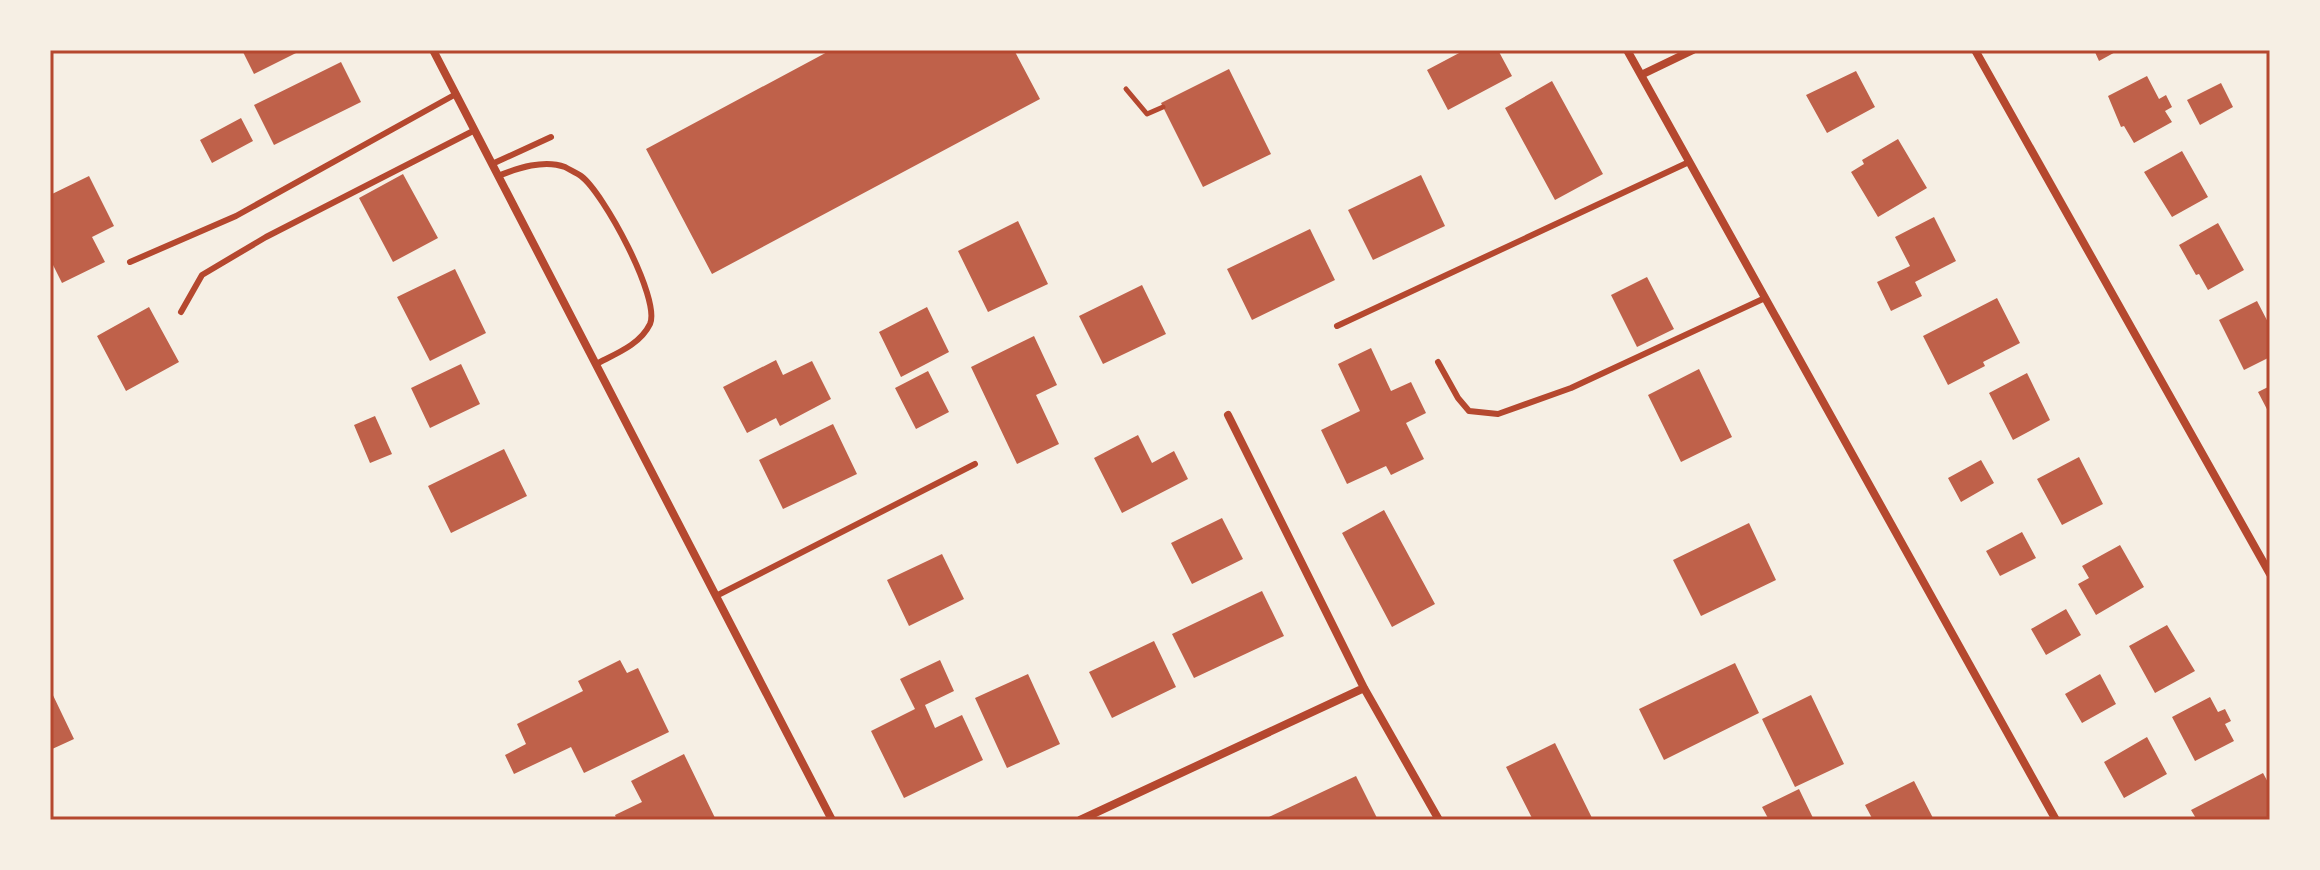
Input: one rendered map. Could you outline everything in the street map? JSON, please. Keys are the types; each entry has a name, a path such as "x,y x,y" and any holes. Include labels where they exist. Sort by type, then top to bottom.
{"street":[{"path":"433,50 832,820"},
{"path":"1627,50 2056,820"},
{"path":"1641,75 1693,50"},
{"path":"1975,50 2270,574"},
{"path":"1228,415 1364,688 1439,820"},
{"path":"1080,820 1364,688"}],"lane":[{"path":"130,262 236,216 456,94"},
{"path":"181,312 202,275 266,237 475,130"},
{"path":"492,164 551,137"},
{"path":"1337,326 1689,162"},
{"path":"498,176 535,164 561,166 582,177 601,200 635,262 651,302 651,321 641,338 596,364"},
{"path":"1438,362 1469,411 1498,414 1571,388 1765,298"},
{"path":"716,596 975,464"}],"path":[{"path":"1126,89 1147,114 1163,107"}],"building":[{"path":"242,50 302,50 254,74"},
{"path":"831,50 1014,50 1040,99 712,274 646,149"},
{"path":"1460,50 1498,50 1512,76 1448,110 1427,70"},
{"path":"2094,50 2119,50 2099,61"},
{"path":"341,62 361,102 274,145 254,105"},
{"path":"1229,69 1271,154 1203,187 1161,103"},
{"path":"1856,71 1875,107 1827,133 1806,95"},
{"path":"2147,76 2159,99 2166,95 2172,107 2165,111 2172,122 2134,143 2124,126 2121,127 2108,96"},
{"path":"1552,81 1603,174 1555,200 1505,108"},
{"path":"2221,83 2233,107 2200,125 2187,100"},
{"path":"241,118 253,141 212,163 200,140"},
{"path":"1898,139 1927,188 1878,217 1851,172 1864,164 1862,160"},
{"path":"2182,151 2208,197 2172,217 2144,172"},
{"path":"403,174 438,238 393,262 359,198"},
{"path":"1421,175 1445,226 1373,260 1348,210"},
{"path":"89,176 114,226 92,237 105,262 62,283 50,259 50,195"},
{"path":"1934,217 1956,261 1915,282 1922,296 1891,311 1877,282 1910,266 1895,237"},
{"path":"1018,221 1048,284 988,312 958,251"},
{"path":"2218,223 2244,270 2208,290 2179,245"},
{"path":"1310,229 1335,280 1252,320 1227,269"},
{"path":"455,269 486,333 430,361 397,297"},
{"path":"1647,277 1674,329 1637,347 1611,295"},
{"path":"1142,285 1166,334 1103,364 1079,316"},
{"path":"1997,298 2020,343 1948,385 1923,336"},
{"path":"2257,301 2270,326 2270,357 2244,370 2219,320"},
{"path":"149,307 179,362 126,391 97,336"},
{"path":"927,307 949,352 901,377 879,332"},
{"path":"1034,336 1057,385 1036,395 1059,444 1017,464 971,367"},
{"path":"1371,348 1391,391 1411,382 1426,413 1406,423 1424,459 1391,475 1386,466 1347,484 1321,430 1360,411 1338,364"},
{"path":"776,360 783,375 812,361 831,399 780,426 776,418 747,433 723,387"},
{"path":"461,364 480,404 430,428 411,388"},
{"path":"1699,369 1732,437 1681,462 1648,395"},
{"path":"928,371 949,412 916,429 895,388"},
{"path":"2027,373 2050,420 2013,440 1989,393"},
{"path":"2270,386 2270,415 2258,392"},
{"path":"375,416 392,454 370,463 354,425"},
{"path":"833,424 857,474 783,509 759,460"},
{"path":"1138,435 1152,463 1174,451 1188,479 1122,513 1094,458"},
{"path":"504,449 527,496 451,533 428,486"},
{"path":"2079,457 2103,504 2062,525 2037,479"},
{"path":"1981,460 1994,483 1961,502 1948,478"},
{"path":"1384,510 1435,604 1392,627 1342,533"},
{"path":"1222,518 1243,559 1192,584 1171,543"},
{"path":"1749,523 1776,580 1701,616 1673,560"},
{"path":"2022,532 2036,558 2000,576 1986,551"},
{"path":"2120,545 2144,587 2096,615 2078,584 2089,578 2082,566"},
{"path":"942,554 964,599 909,626 887,580"},
{"path":"1262,591 1284,636 1194,678 1172,634"},
{"path":"2066,609 2081,635 2046,655 2031,629"},
{"path":"2167,625 2195,671 2155,693 2129,646"},
{"path":"1154,641 1176,687 1112,718 1089,672"},
{"path":"620,660 627,673 638,668 669,732 584,773 571,747 514,774 505,755 526,744 517,724 583,691 578,681"},
{"path":"940,660 954,691 925,705 935,728 962,715 983,760 904,798 871,731 915,709 900,679"},
{"path":"1735,663 1759,713 1664,760 1639,709"},
{"path":"1028,674 1060,744 1007,768 975,698"},
{"path":"2100,674 2116,704 2082,723 2065,694"},
{"path":"50,689 74,739 50,750"},
{"path":"1811,695 1844,764 1795,787 1762,719"},
{"path":"2210,697 2218,712 2225,709 2231,721 2225,724 2234,741 2195,761 2172,717"},
{"path":"2147,737 2167,774 2124,798 2104,762"},
{"path":"1555,743 1593,820 1533,820 1506,767"},
{"path":"684,754 716,820 617,820 615,815 642,802 631,781"},
{"path":"2263,773 2270,786 2270,820 2197,820 2191,810"},
{"path":"1356,776 1378,820 1270,820 1269,817"},
{"path":"1914,781 1934,820 1873,820 1865,805"},
{"path":"1799,789 1814,820 1769,820 1762,807"}]}
